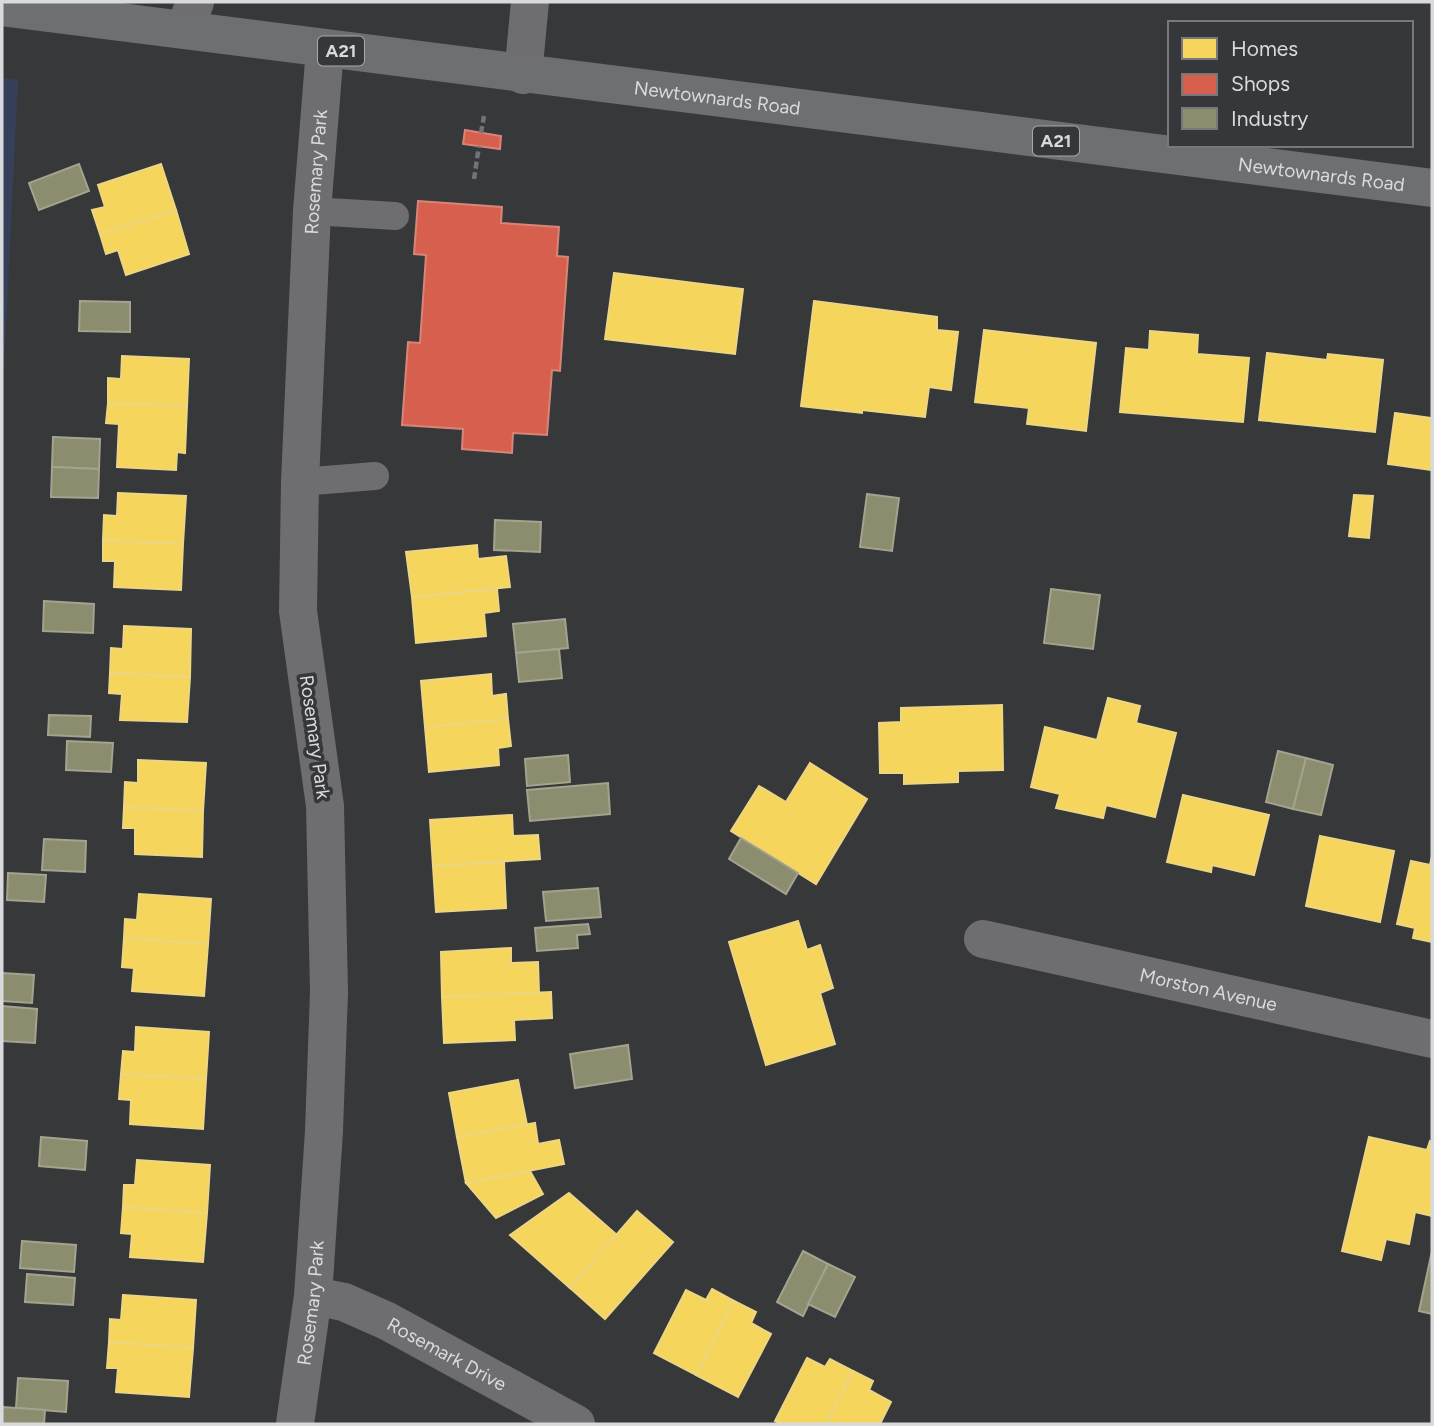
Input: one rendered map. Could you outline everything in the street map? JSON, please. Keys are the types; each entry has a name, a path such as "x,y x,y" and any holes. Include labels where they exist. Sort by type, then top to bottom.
{"main road":[{"name":"Newtownards Road","path":"2,7 190,15 325,49 1432,188"}],"street":[{"path":"523,75 530,2"},
{"name":"Rosemary Park","path":"295,1424 313,1296 324,1131 329,992 325,806 298,611 300,482 312,211 325,49"},
{"name":"Morston Avenue","path":"983,939 1432,1039"},
{"name":"Rosemark Drive","path":"313,1296 344,1302 387,1321 576,1424"}],"lane":[{"path":"312,211 395,216"},
{"path":"300,482 374,476"}],"path":[{"path":"474,179 479,146"}],"shaded area":[{"path":"2,78 18,80 2,409"}],"building: Homes":[{"path":"161,164 176,210 100,234 92,210 105,207 98,185"},
{"path":"176,210 189,254 126,275 118,250 106,254 100,234"},
{"path":"614,273 743,289 735,354 605,339"},
{"path":"814,301 937,317 937,330 958,332 951,390 929,387 925,417 801,406"},
{"path":"984,330 1096,343 1086,431 1027,424 1029,408 975,402"},
{"path":"1150,331 1198,335 1197,354 1249,358 1243,422 1120,412 1126,348 1149,350"},
{"path":"1267,353 1327,360 1328,354 1383,360 1375,432 1259,420"},
{"path":"122,356 189,359 187,406 108,403 108,378 121,379"},
{"path":"108,403 187,406 185,453 177,452 176,470 117,467 119,424 106,423"},
{"path":"1395,413 1432,418 1432,470 1388,464"},
{"path":"118,493 186,496 183,544 103,540 104,515 117,516"},
{"path":"1354,495 1373,496 1369,538 1349,536"},
{"path":"103,540 183,544 181,590 114,587 115,561 103,561"},
{"path":"477,545 478,559 506,556 510,587 412,597 406,552"},
{"path":"497,589 499,611 484,613 486,636 416,643 412,597"},
{"path":"124,626 191,629 190,677 110,673 111,648 123,649"},
{"path":"110,673 190,677 187,722 120,720 122,694 109,693"},
{"path":"491,674 492,696 506,694 508,719 425,727 421,681"},
{"path":"1108,698 1140,706 1136,723 1176,733 1155,817 1106,805 1103,818 1056,808 1060,794 1031,787 1045,727 1097,740"},
{"path":"1002,705 1003,770 958,771 958,782 904,784 904,773 880,773 879,723 901,722 901,708"},
{"path":"508,719 511,746 498,748 499,765 429,772 425,727"},
{"path":"138,760 206,763 203,811 124,807 125,782 138,783"},
{"path":"810,763 867,799 816,884 731,831 759,786 786,802"},
{"path":"1183,795 1269,815 1254,875 1212,865 1211,872 1167,862"},
{"path":"124,807 203,811 202,857 135,854 135,828 123,828"},
{"path":"512,815 513,836 538,835 540,859 433,866 430,820"},
{"path":"1320,836 1394,851 1380,922 1306,906"},
{"path":"1432,856 1432,942 1413,938 1415,928 1397,924 1411,861 1430,865"},
{"path":"504,862 506,908 436,912 433,866"},
{"path":"139,894 211,899 208,944 124,938 125,919 137,920"},
{"path":"798,921 807,950 820,945 833,988 820,993 835,1044 766,1065 729,942"},
{"path":"124,938 208,944 204,996 132,991 134,968 122,967"},
{"path":"511,948 511,963 538,962 539,993 442,997 441,952"},
{"path":"551,992 552,1018 514,1020 515,1040 444,1043 442,997"},
{"path":"136,1027 209,1032 206,1079 121,1074 123,1051 135,1052"},
{"path":"121,1074 206,1079 203,1129 130,1124 131,1100 119,1099"},
{"path":"518,1080 527,1125 457,1137 449,1093"},
{"path":"535,1123 538,1144 559,1140 564,1164 466,1183 457,1137"},
{"path":"1369,1137 1427,1150 1430,1141 1432,1142 1432,1216 1415,1212 1409,1244 1386,1239 1381,1260 1342,1251"},
{"path":"137,1160 210,1165 207,1213 123,1207 124,1185 135,1185"},
{"path":"530,1171 543,1194 496,1218 466,1183"},
{"path":"569,1193 617,1235 570,1288 510,1235"},
{"path":"123,1207 207,1213 203,1262 130,1257 132,1234 121,1233"},
{"path":"637,1211 673,1242 605,1319 570,1288"},
{"path":"712,1289 734,1301 696,1375 654,1353 686,1290 706,1300"},
{"path":"123,1295 196,1300 193,1348 109,1342 110,1319 121,1320"},
{"path":"734,1301 756,1312 751,1323 771,1334 738,1397 696,1375"},
{"path":"109,1342 193,1348 189,1397 116,1392 118,1368 107,1368"},
{"path":"807,1358 825,1367 830,1359 853,1371 826,1424 781,1424 775,1421"},
{"path":"853,1371 873,1381 869,1390 891,1402 880,1424 826,1424"}],"building: Shops":[{"path":"465,130 501,136 500,149 463,144"},
{"path":"418,201 502,207 501,223 559,227 557,256 568,257 560,371 552,370 547,435 513,433 512,453 462,449 463,429 402,425 408,342 420,343 426,255 414,254"}],"building: Industry":[{"path":"79,164 89,191 39,210 29,183"},
{"path":"80,301 130,302 130,332 79,331"},
{"path":"53,437 100,439 99,469 52,467"},
{"path":"52,467 99,469 98,498 51,497"},
{"path":"867,494 899,498 892,551 860,547"},
{"path":"495,520 541,522 540,552 494,550"},
{"path":"1051,589 1100,595 1093,649 1044,643"},
{"path":"44,601 94,604 93,633 43,631"},
{"path":"565,619 568,648 516,653 513,624"},
{"path":"559,649 562,678 519,682 516,653"},
{"path":"49,715 91,716 90,737 48,735"},
{"path":"67,741 113,743 111,772 66,770"},
{"path":"1278,751 1306,758 1293,809 1266,802"},
{"path":"568,755 570,782 527,786 525,759"},
{"path":"1306,758 1333,765 1321,815 1293,809"},
{"path":"608,783 610,814 530,821 527,790"},
{"path":"741,838 798,873 786,894 729,859"},
{"path":"44,839 86,841 85,872 42,870"},
{"path":"8,873 46,875 44,902 7,900"},
{"path":"598,888 601,917 546,921 543,892"},
{"path":"588,924 590,934 577,935 578,948 537,951 535,928"},
{"path":"2,973 34,975 32,1003 2,1001"},
{"path":"2,1006 37,1009 35,1043 2,1041"},
{"path":"628,1045 632,1079 575,1088 570,1054"},
{"path":"41,1137 87,1141 85,1170 39,1166"},
{"path":"22,1241 76,1245 74,1272 20,1268"},
{"path":"803,1251 828,1264 803,1316 777,1302"},
{"path":"1432,1251 1432,1314 1419,1311"},
{"path":"828,1264 855,1277 835,1317 808,1304"},
{"path":"27,1274 75,1278 73,1305 25,1302"},
{"path":"18,1378 68,1381 66,1412 16,1408"},
{"path":"2,1407 45,1410 44,1424 2,1424"}]}
